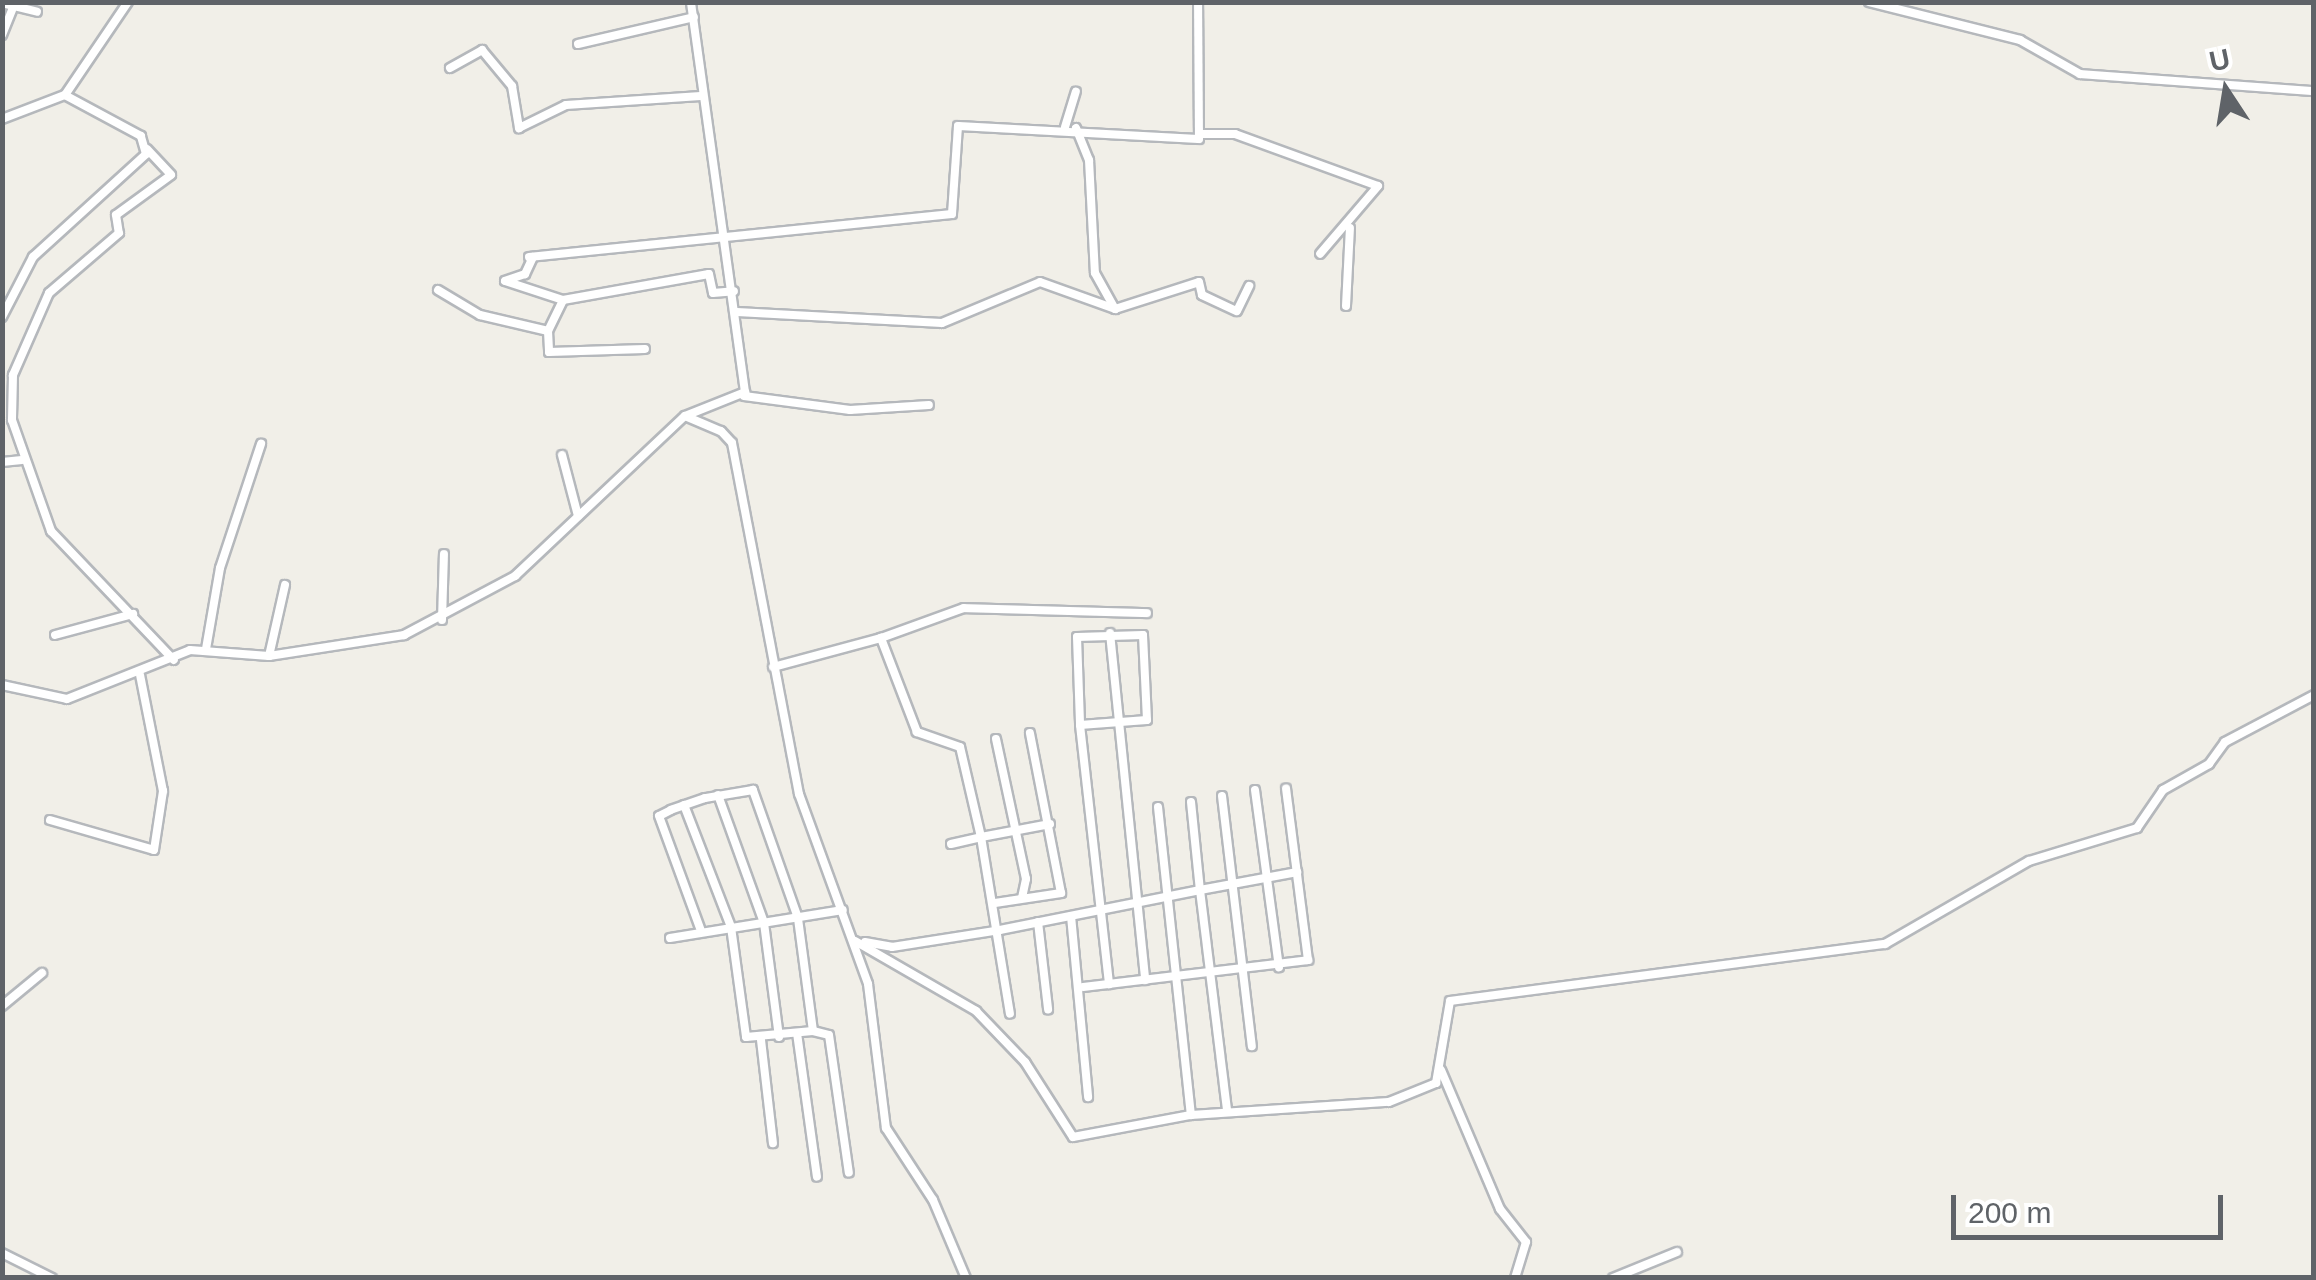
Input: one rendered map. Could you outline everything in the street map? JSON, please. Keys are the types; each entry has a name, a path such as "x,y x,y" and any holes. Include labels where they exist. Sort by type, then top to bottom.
{"street":[{"path":"2,119 65,95 128,2"},
{"path":"692,2 701,96 737,312 744,396"},
{"path":"1198,2 1202,134"},
{"path":"1869,2 2020,40 2080,74 2314,91"},
{"path":"2,3 37,12"},
{"path":"2,35 14,5"},
{"path":"578,44 694,18"},
{"path":"450,68 482,50 512,86 519,128 566,105 701,96"},
{"path":"1065,127 1076,92"},
{"path":"65,95 141,136 147,149 171,175 116,215 119,232 64,274 22,352 12,420 22,460 51,531 174,660"},
{"path":"734,291 713,293 709,274 563,300 505,282 525,274 532,256 725,232 952,214 956,128 1065,127 1235,134 1367,178 1376,193 1350,228 1320,254"},
{"path":"1076,128 1089,160 1095,273 1114,309"},
{"path":"2,317 22,269 147,149"},
{"path":"1346,306 1350,228"},
{"path":"737,312 942,324 1040,282 1114,309 1199,282 1202,295 1238,311 1250,286"},
{"path":"438,290 480,315 548,331"},
{"path":"563,300 548,331 549,352 646,349"},
{"path":"2,685 68,699 206,649 269,656 358,645 442,620 515,576 685,416 744,396 850,410 929,405"},
{"path":"685,416 732,443 799,794 855,941 886,1128 933,1200 966,1278"},
{"path":"206,649 220,568 261,444"},
{"path":"562,455 578,516"},
{"path":"2,462 22,460"},
{"path":"442,620 444,554"},
{"path":"269,656 285,586"},
{"path":"773,667 881,638 964,608 1147,613"},
{"path":"54,634 133,614"},
{"path":"1110,633 1115,724 1145,980"},
{"path":"1080,725 1147,720 1145,638 1110,633 1078,635 1080,725 1109,984"},
{"path":"881,638 916,732 960,747 995,902 1010,1014"},
{"path":"50,820 154,850 163,792 140,675"},
{"path":"855,941 976,1011 1074,1136 1191,1115 1409,1098 1436,1083 1446,1004 1461,997 1885,944 2029,861 2138,828 2163,790 2209,764 2225,742 2314,695"},
{"path":"995,902 1022,898 1040,903 1061,893 1030,733"},
{"path":"996,739 1018,830 1022,898"},
{"path":"1082,986 1279,967 1308,960 1286,788"},
{"path":"1255,790 1279,967"},
{"path":"700,931 658,820 684,805 718,795 756,794 798,918 813,1030"},
{"path":"718,795 764,923 779,1036"},
{"path":"1222,796 1246,970 1252,1046"},
{"path":"1191,802 1227,1111"},
{"path":"684,805 731,927 746,1037 761,1040 813,1030 829,1035 849,1173"},
{"path":"1158,807 1191,1115"},
{"path":"951,844 1050,824"},
{"path":"855,941 892,947 1298,872"},
{"path":"670,938 842,910"},
{"path":"1071,916 1082,986 1088,1098"},
{"path":"1038,922 1048,1009"},
{"path":"2,1006 42,974"},
{"path":"797,1033 817,1177"},
{"path":"761,1040 774,1143"},
{"path":"1440,1070 1500,1209 1526,1242 1515,1278"},
{"path":"1613,1278 1677,1252"},
{"path":"2,1253 52,1278"}]}
